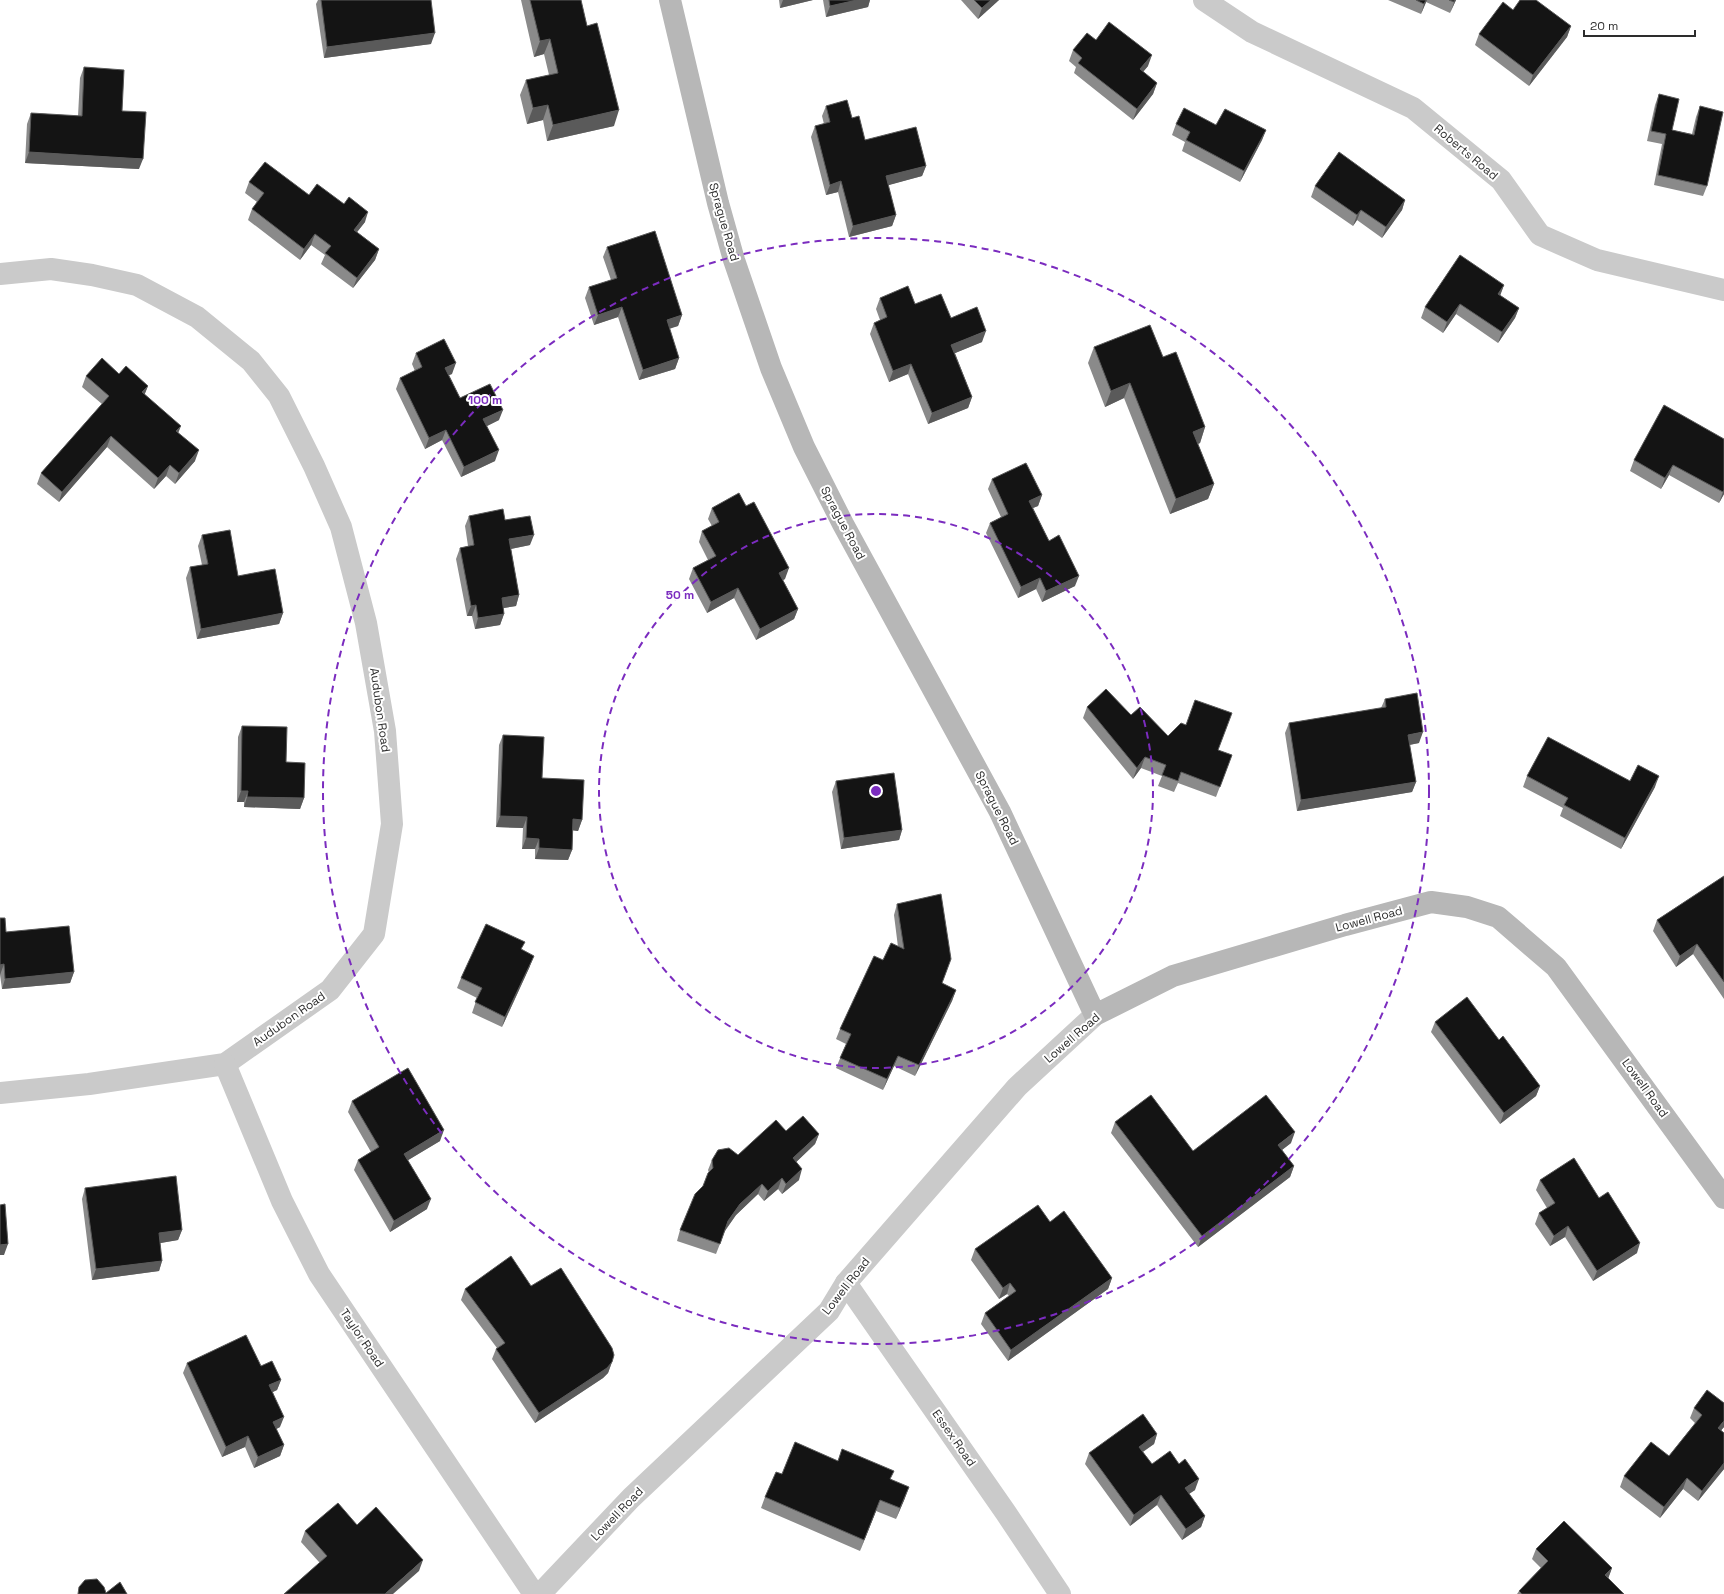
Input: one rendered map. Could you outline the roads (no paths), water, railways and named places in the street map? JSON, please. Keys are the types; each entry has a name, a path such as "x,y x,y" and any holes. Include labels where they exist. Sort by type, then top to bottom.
{"street":[{"name":"Sprague Road","path":"670,0 700,133 732,253 759,334 782,395 804,446 843,524 1000,812 1096,1015"},
{"name":"Roberts Road","path":"1204,0 1252,32 1413,108 1501,180 1540,235 1597,260 1724,290"},
{"name":"Audubon Road","path":"0,274 51,269 92,275 137,285 197,318 251,361 279,396 314,466 341,527 366,623 385,731 392,824 374,934 330,990 225,1064 89,1084 0,1093"},
{"name":"Lowell Road","path":"540,1594 631,1498 829,1312 846,1283 1017,1087 1096,1015 1173,976 1430,902 1467,907 1498,917 1556,967 1724,1198"},
{"name":"Taylor Road","path":"225,1064 282,1201 319,1274 534,1594"},
{"name":"Essex Road","path":"846,1283 1006,1513 1060,1594"}]}
